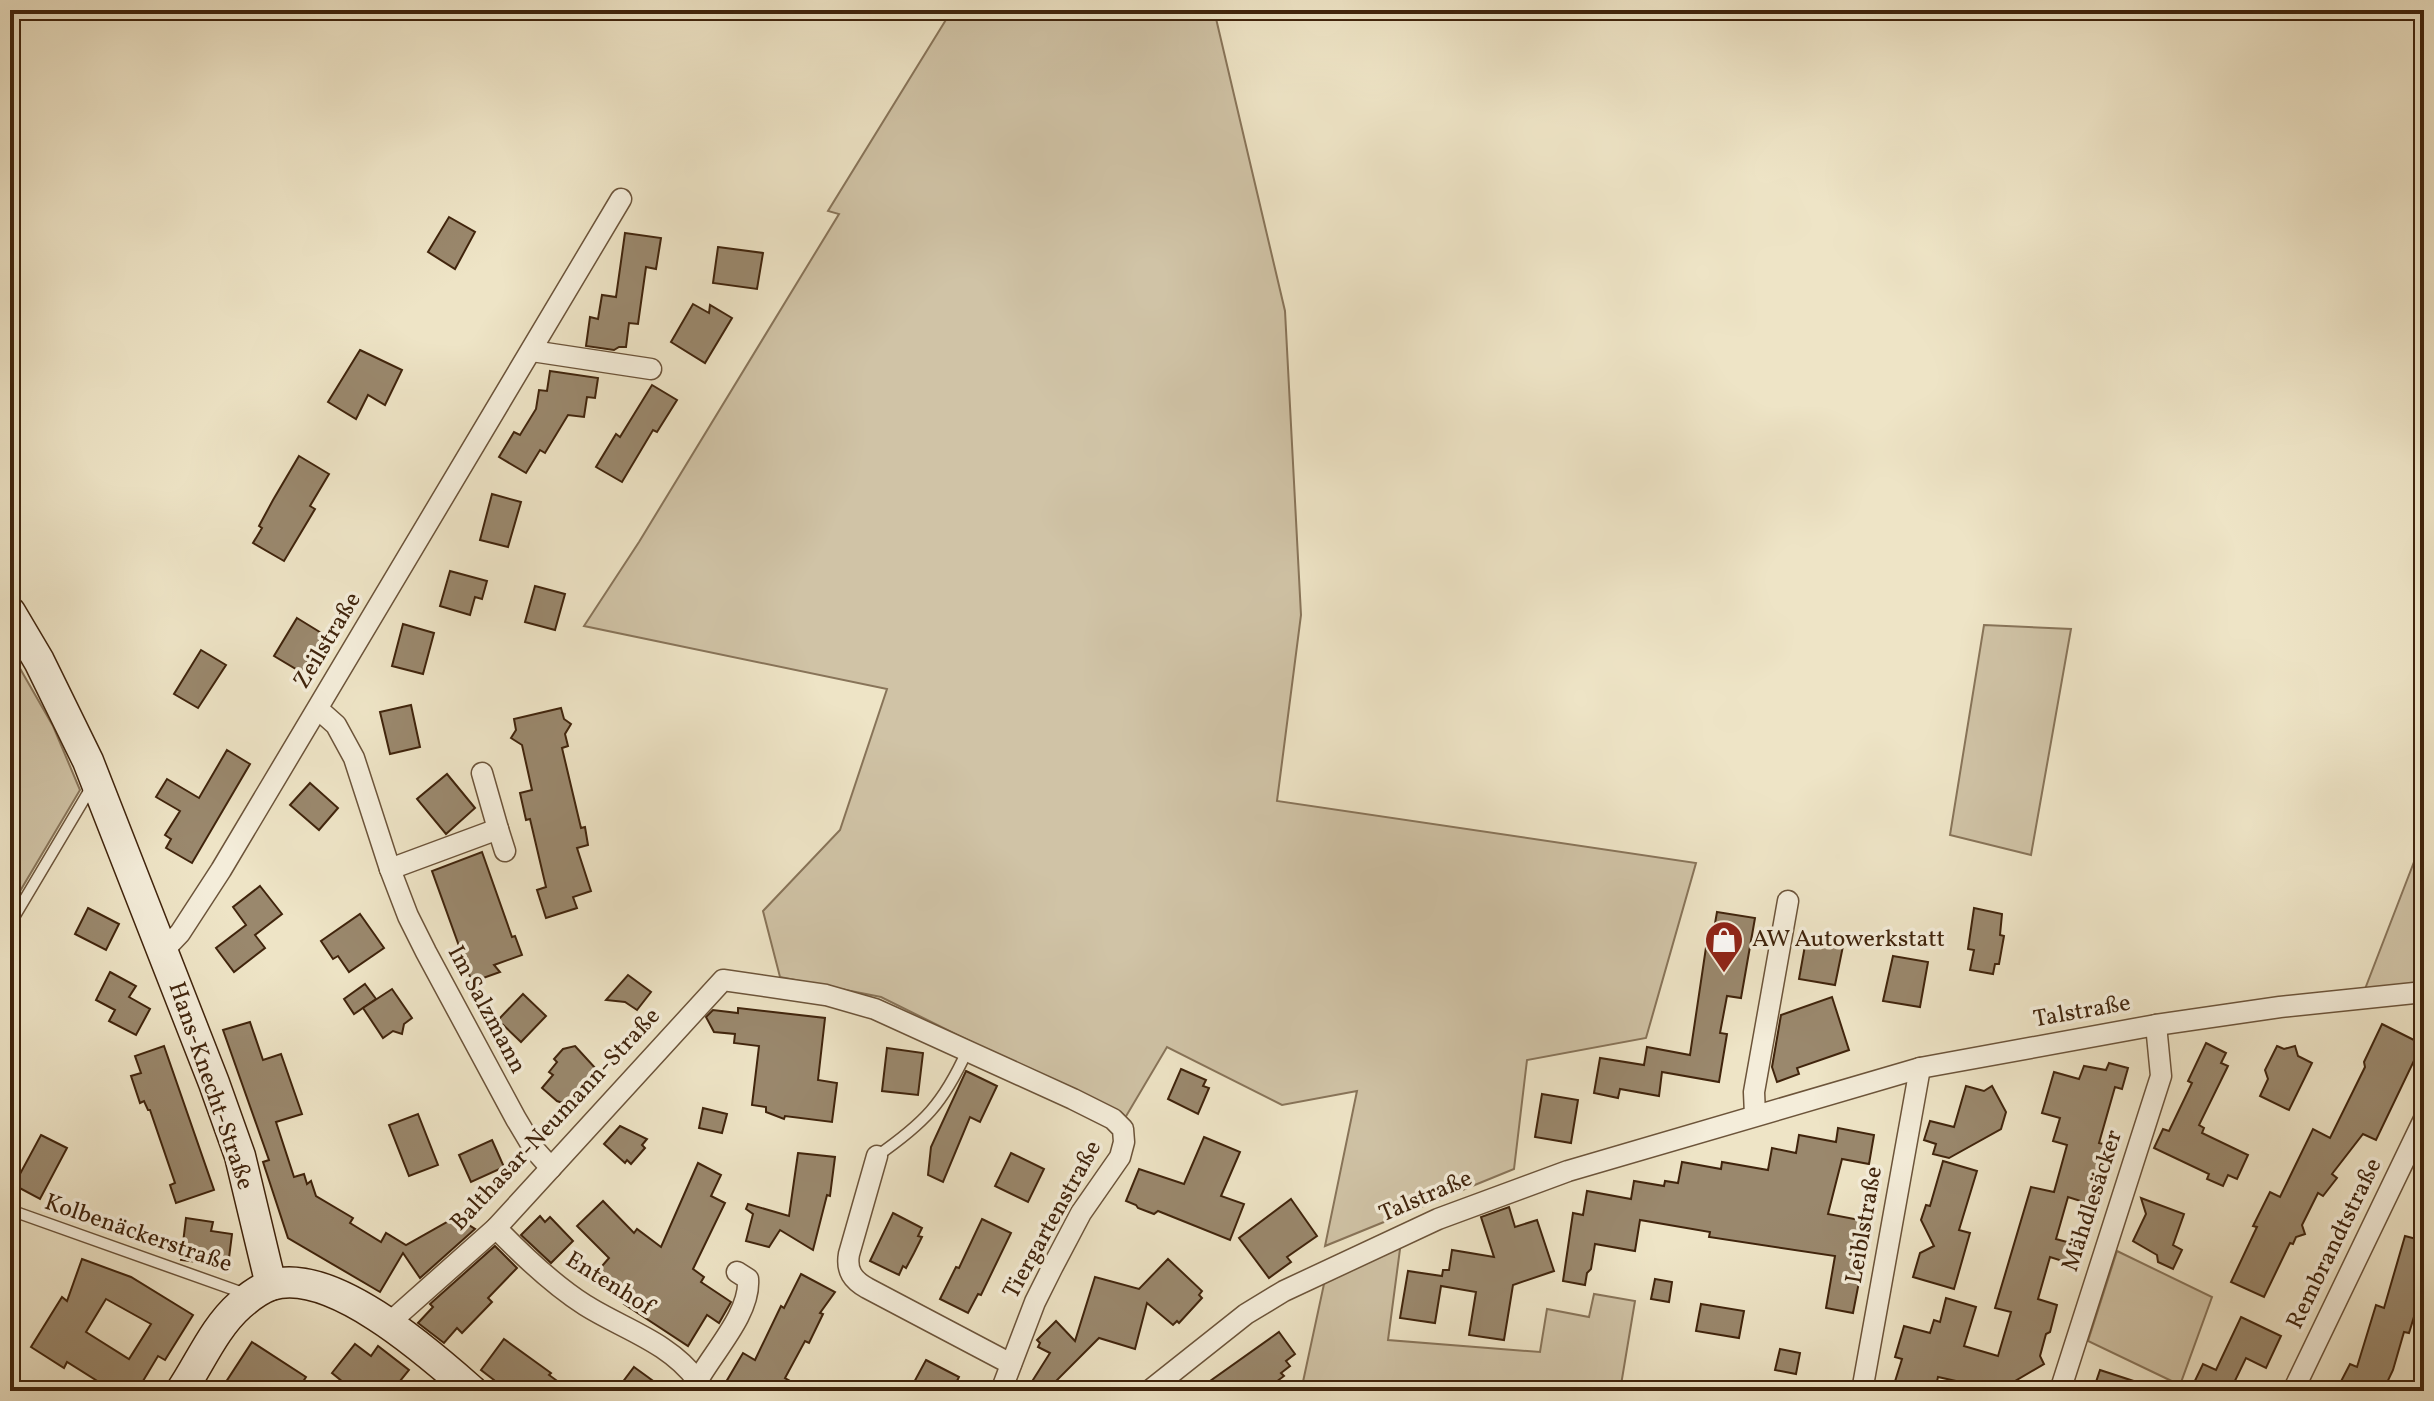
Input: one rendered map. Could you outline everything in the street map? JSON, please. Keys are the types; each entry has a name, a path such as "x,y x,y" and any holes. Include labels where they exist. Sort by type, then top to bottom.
{"street":[{"name":"Zeilstraße","path":"162,952 198,908 621,199"},
{"path":"532,351 651,369"},
{"name":"Hans-Knecht-Straße","path":"10,612 60,703 96,781 240,1156 262,1291"},
{"name":"Im Salzmann","path":"318,709 345,737 390,869 426,952 509,1108 534,1149 551,1168"},
{"path":"482,773 505,851"},
{"path":"390,869 498,829"},
{"path":"1755,1115 1754,1092 1788,901"},
{"name":"Balthasar-Neumann-Straße","path":"389,1323 496,1228 723,980"},
{"name":"Tiergartenstraße","path":"723,980 826,995 860,1004 1104,1114 1123,1129 1120,1157 1081,1213 1062,1248 1035,1302 1001,1391"},
{"name":"Talstraße","path":"1149,1391 1246,1314 1284,1291 1402,1234 1568,1171 1920,1068 2156,1025 2280,1007 2424,992"},
{"name":"Mähdlesäcker","path":"2060,1391 2161,1076 2156,1025"},
{"name":"Leiblstraße","path":"1862,1391 1920,1068"},
{"name":"Rembrandtstraße","path":"2293,1391 2424,1119"},
{"path":"877,1156 849,1254 847,1265 851,1274 867,1288 1011,1364"},
{"name":"Entenhof","path":"496,1228 565,1291 663,1348 689,1369 694,1386"},
{"name":"Entenhof","path":"694,1386 730,1330 749,1291 748,1279 737,1272"},
{"path":"181,1391 223,1324 262,1291 284,1283 311,1286 348,1300 389,1323 472,1391"}],"lane":[{"path":"10,924 96,781"},
{"path":"877,1156 915,1130 946,1095 967,1051"},
{"name":"Kolbenäckerstraße","path":"10,1210 262,1291"}],"shaded area":[{"path":"952,10 1214,10 1285,311 1301,615 1277,801 1696,863 1646,1038 1527,1060 1514,1169 1325,1246 1357,1091 1282,1105 1167,1047 1125,1118 881,997 780,977 763,911 840,830 887,689 584,626 639,542 839,214 828,211"},
{"path":"1984,625 2071,629 2031,855 1950,835"},
{"path":"10,651 53,726 80,790 10,908"},
{"path":"2424,836 2424,982 2365,989"},
{"path":"1402,1234 1388,1340 1540,1352 1547,1309 1589,1317 1594,1294 1635,1301 1620,1391 1301,1391 1327,1270"},
{"path":"2117,1251 2212,1297 2180,1385 2088,1341"}],"building":[{"path":"449,217 475,232 455,269 428,252"},
{"path":"625,233 661,238 656,269 646,267 638,324 629,323 626,347 614,350 586,346 590,317 598,319 602,295 616,297"},
{"path":"718,247 763,253 757,289 713,283"},
{"path":"693,304 709,313 710,305 732,318 705,363 671,342"},
{"path":"360,350 402,370 385,405 368,395 356,419 328,402"},
{"path":"550,371 598,378 595,398 587,397 584,417 568,415 545,453 540,450 526,473 499,457 514,432 520,435 536,409 539,390 547,391"},
{"path":"652,385 677,400 657,432 653,430 622,482 596,467 616,434 620,437"},
{"path":"299,456 329,474 310,506 315,509 284,561 253,543 262,528 259,526"},
{"path":"492,494 521,502 508,547 480,540"},
{"path":"450,571 487,581 482,599 475,597 470,615 440,606"},
{"path":"535,586 565,594 555,630 525,622"},
{"path":"297,618 323,634 301,672 274,656"},
{"path":"403,624 434,633 423,674 392,666"},
{"path":"201,650 226,665 198,708 174,694"},
{"path":"411,705 420,747 390,754 380,712"},
{"path":"561,708 564,719 571,724 565,734 568,746 562,748 581,828 585,827 588,845 577,848 591,891 573,897 577,908 546,918 537,890 546,887 530,819 526,820 520,793 532,790 522,745 511,738 516,730 514,719"},
{"path":"227,750 250,764 192,863 166,848 171,839 165,835 180,811 156,797 167,779 199,798"},
{"path":"447,774 475,808 446,834 417,799"},
{"path":"310,783 338,808 319,830 290,805"},
{"path":"482,852 512,937 515,936 522,955 494,965 500,972 472,982 432,871"},
{"path":"260,886 282,914 255,935 265,948 234,972 216,948 246,925 233,907"},
{"path":"88,908 119,924 106,950 75,934"},
{"path":"1974,908 2002,914 2000,935 2004,936 1999,964 1995,964 1993,974 1970,970 1974,950 1968,949"},
{"path":"1717,912 1755,918 1741,998 1727,996 1720,1033 1727,1034 1719,1082 1662,1072 1659,1096 1620,1089 1618,1098 1594,1093 1600,1058 1644,1065 1647,1047 1690,1055 1708,934 1713,935"},
{"path":"360,914 384,948 349,972 338,956 333,959 321,941"},
{"path":"1806,940 1843,946 1835,985 1799,979"},
{"path":"1893,956 1928,962 1920,1007 1883,1001"},
{"path":"110,972 136,986 129,997 150,1009 136,1035 109,1021 115,1010 96,1000"},
{"path":"628,975 651,992 637,1010 625,1002 606,1000"},
{"path":"365,984 376,999 354,1014 344,999"},
{"path":"392,989 412,1018 404,1024 402,1034 393,1031 383,1038 363,1008"},
{"path":"523,994 546,1016 521,1042 498,1020"},
{"path":"1832,997 1849,1050 1797,1068 1799,1074 1777,1082 1772,1067 1781,1015"},
{"path":"738,1008 825,1018 818,1080 837,1083 832,1122 785,1116 784,1119 766,1112 766,1107 752,1105 759,1046 734,1043 735,1034 714,1032 706,1017 713,1010 738,1013"},
{"path":"250,1022 263,1060 281,1054 302,1114 276,1122 294,1177 304,1174 307,1184 311,1181 316,1196 353,1218 350,1223 381,1242 386,1233 406,1245 456,1217 475,1229 420,1278 403,1253 380,1292 288,1238 263,1162 269,1160 223,1030"},
{"path":"2382,1024 2422,1044 2376,1140 2363,1134 2332,1174 2337,1178 2323,1196 2318,1193 2302,1225 2305,1234 2296,1237 2293,1244 2290,1243 2264,1297 2231,1282 2270,1192 2280,1197 2313,1129 2330,1138"},
{"path":"2206,1043 2226,1053 2221,1063 2228,1066 2199,1125 2204,1128 2202,1133 2248,1155 2237,1179 2228,1175 2223,1186 2207,1179 2209,1174 2154,1148 2163,1129 2169,1131 2192,1083 2188,1081"},
{"path":"164,1046 214,1190 176,1203 170,1185 175,1183 150,1110 144,1101 140,1103 131,1076 141,1073 135,1056"},
{"path":"575,1046 597,1070 583,1085 587,1088 571,1106 557,1101 542,1088 553,1075 549,1072 557,1062 554,1059 563,1049"},
{"path":"2277,1046 2284,1049 2295,1046 2298,1056 2312,1063 2289,1110 2260,1096 2268,1079 2265,1070"},
{"path":"887,1048 923,1053 918,1095 882,1091"},
{"path":"2109,1063 2128,1068 2122,1089 2115,1087 2099,1143 2107,1145 2090,1204 2068,1197 2056,1239 2078,1245 2072,1264 2050,1257 2038,1299 2057,1305 2040,1356 2044,1364 1998,1391 1972,1391 1974,1385 1938,1377 1936,1386 1931,1384 1929,1391 1892,1391 1902,1359 1895,1357 1904,1326 1930,1333 1934,1320 1940,1322 1946,1298 1976,1307 1964,1346 1998,1356 2011,1312 1995,1308 2031,1187 2054,1192 2067,1145 2053,1141 2060,1118 2042,1113 2054,1072 2079,1079 2084,1066 2106,1070"},
{"path":"1181,1069 1206,1080 1203,1086 1209,1088 1198,1114 1168,1099"},
{"path":"966,1071 997,1086 980,1122 970,1117 943,1182 928,1175 931,1147"},
{"path":"1966,1086 1984,1091 1992,1086 2006,1112 2001,1129 1949,1158 1933,1154 1936,1144 1924,1140 1930,1121 1954,1127"},
{"path":"1542,1094 1578,1100 1571,1143 1535,1137"},
{"path":"703,1108 727,1114 722,1133 699,1128"},
{"path":"418,1114 438,1165 409,1176 389,1125"},
{"path":"620,1126 647,1139 642,1145 645,1148 631,1164 627,1160 625,1163 604,1144"},
{"path":"1838,1128 1874,1135 1869,1164 1842,1159 1828,1214 1865,1221 1857,1260 1863,1261 1853,1313 1826,1308 1835,1256 1709,1237 1710,1232 1640,1220 1635,1251 1595,1244 1585,1285 1563,1281 1573,1213 1583,1215 1587,1191 1631,1199 1634,1181 1664,1186 1665,1181 1678,1183 1682,1162 1721,1169 1722,1162 1768,1170 1772,1148 1796,1153 1799,1135 1836,1142"},
{"path":"41,1135 67,1148 40,1199 14,1185"},
{"path":"1204,1137 1240,1152 1221,1196 1244,1204 1230,1240 1126,1201 1139,1169 1184,1184"},
{"path":"492,1140 504,1167 471,1182 459,1155"},
{"path":"798,1153 835,1157 830,1196 827,1195 813,1250 780,1230 769,1247 746,1241 753,1214 746,1209 748,1204 789,1216"},
{"path":"1011,1153 1044,1169 1028,1202 995,1186"},
{"path":"1943,1161 1977,1171 1959,1230 1970,1233 1954,1289 1913,1277 1920,1253 1934,1246 1921,1220 1926,1205 1930,1206"},
{"path":"698,1163 721,1175 711,1196 725,1203 693,1269 704,1277 701,1282 731,1302 719,1323 707,1315 688,1346 624,1304 629,1296 596,1273 609,1258 577,1226 603,1201 634,1233 637,1229 661,1247"},
{"path":"2141,1198 2184,1214 2173,1245 2182,1250 2173,1269 2158,1262 2157,1255 2133,1241 2146,1214"},
{"path":"1291,1199 1317,1236 1287,1257 1291,1262 1269,1278 1239,1238"},
{"path":"1509,1207 1515,1227 1537,1220 1554,1271 1513,1285 1504,1340 1469,1335 1476,1292 1441,1286 1435,1323 1400,1318 1408,1271 1442,1276 1443,1270 1449,1270 1452,1250 1494,1257 1481,1217"},
{"path":"893,1213 922,1228 918,1236 922,1237 899,1275 870,1261"},
{"path":"540,1216 545,1222 550,1217 573,1241 551,1263 521,1235"},
{"path":"186,1218 213,1222 211,1231 232,1234 228,1266 181,1260"},
{"path":"982,1219 1011,1233 981,1295 978,1294 968,1313 940,1299 956,1267 959,1268"},
{"path":"2405,1236 2424,1241 2424,1284 2409,1333 2404,1332 2393,1370 2383,1391 2336,1391 2350,1364 2357,1367 2376,1305 2384,1308"},
{"path":"495,1246 517,1268 488,1298 492,1302 462,1333 457,1328 444,1343 418,1323 433,1307 430,1304"},
{"path":"82,1259 131,1277 193,1315 165,1360 158,1356 137,1391 96,1391 102,1384 67,1362 64,1368 31,1347 62,1297 67,1301","holes":["106,1299 151,1324 129,1359 86,1332"]},
{"path":"1168,1259 1202,1291 1199,1295 1202,1298 1179,1323 1177,1321 1173,1325 1147,1303 1135,1349 1099,1338 1057,1380 1074,1391 1026,1391 1050,1353 1038,1347 1040,1343 1037,1340 1056,1321 1075,1341 1095,1277 1139,1289"},
{"path":"801,1274 835,1292 820,1313 823,1314 809,1343 805,1341 785,1378 808,1391 742,1391 726,1382 743,1353 755,1360 781,1306 784,1308"},
{"path":"1655,1279 1672,1282 1669,1302 1651,1299"},
{"path":"1701,1304 1744,1311 1739,1338 1696,1331"},
{"path":"2241,1317 2281,1336 2266,1368 2246,1358 2230,1391 2190,1391 2203,1364 2216,1370"},
{"path":"1279,1332 1295,1354 1286,1361 1290,1366 1281,1373 1284,1376 1264,1391 1196,1391"},
{"path":"504,1339 571,1391 490,1391 494,1380 481,1370"},
{"path":"252,1342 306,1377 297,1391 220,1391"},
{"path":"355,1344 371,1356 378,1346 409,1370 392,1391 354,1391 332,1373"},
{"path":"1780,1349 1800,1353 1796,1374 1775,1370"},
{"path":"926,1360 959,1377 952,1391 923,1391 912,1386"},
{"path":"634,1367 667,1391 616,1391"},
{"path":"2100,1370 2152,1387 2151,1391 2093,1391"}],"place":[{"name":"AW Autowerkstatt","path":"1724,974"}]}
